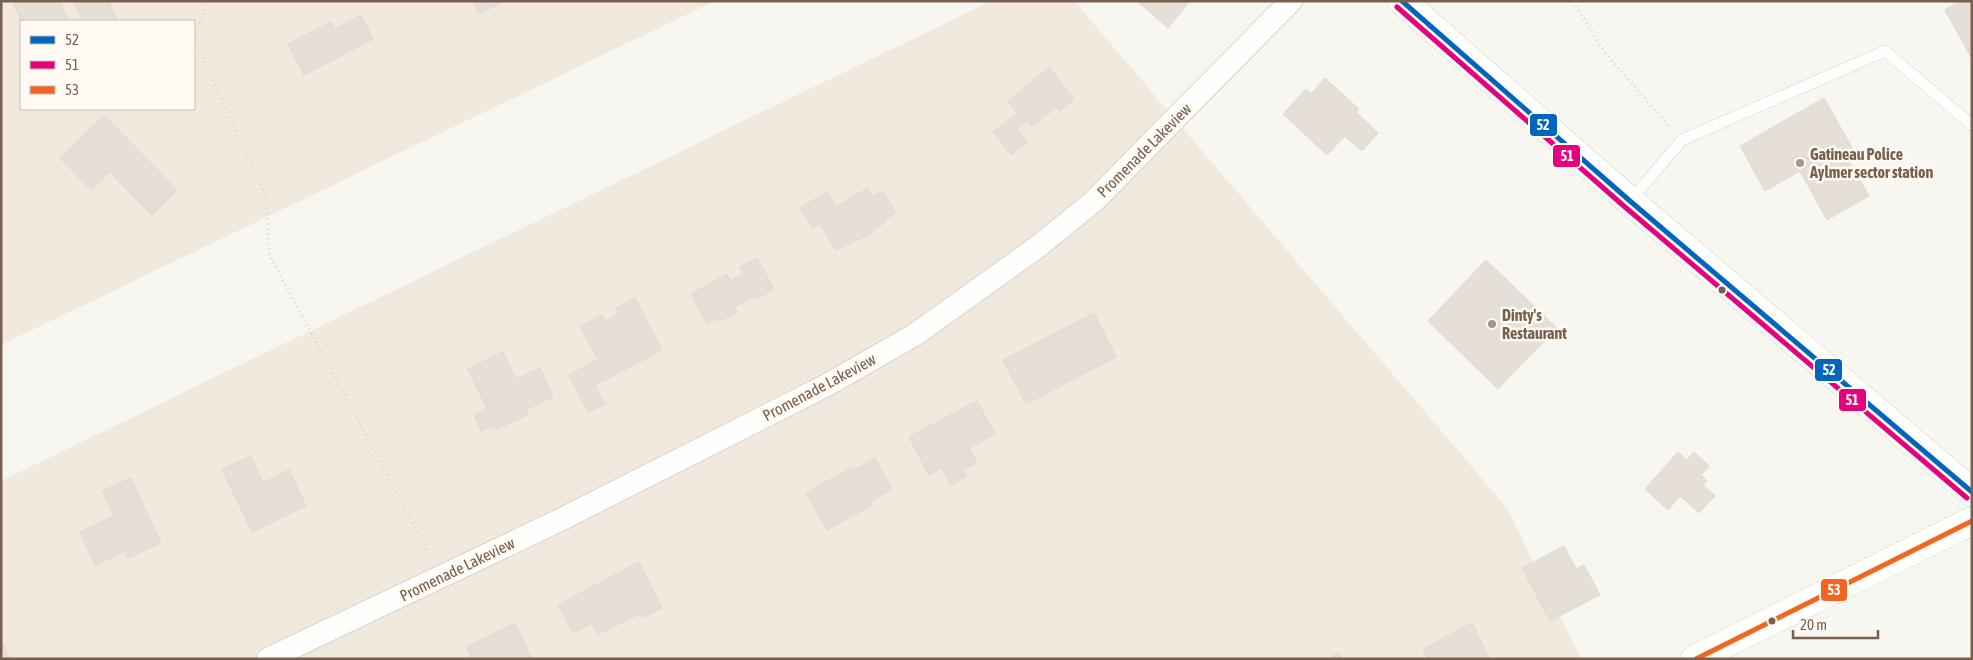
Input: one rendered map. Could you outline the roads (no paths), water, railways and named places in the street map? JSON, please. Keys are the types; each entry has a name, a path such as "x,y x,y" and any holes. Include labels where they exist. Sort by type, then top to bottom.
{"main road":[{"path":"1402,1 1630,201 1972,492"},
{"path":"1695,659 1972,520"}],"street":[{"name":"Promenade Lakeview","path":"268,659 558,521 827,385 916,334 1036,248 1093,202 1291,1"}],"lane":[{"path":"1630,201 1682,140 1885,51 1972,124"}],"place":[{"name":"Gatineau Police Aylmer sector station","path":"1800,163"},
{"name":"Dinty's Restaurant","path":"1492,324"}]}
